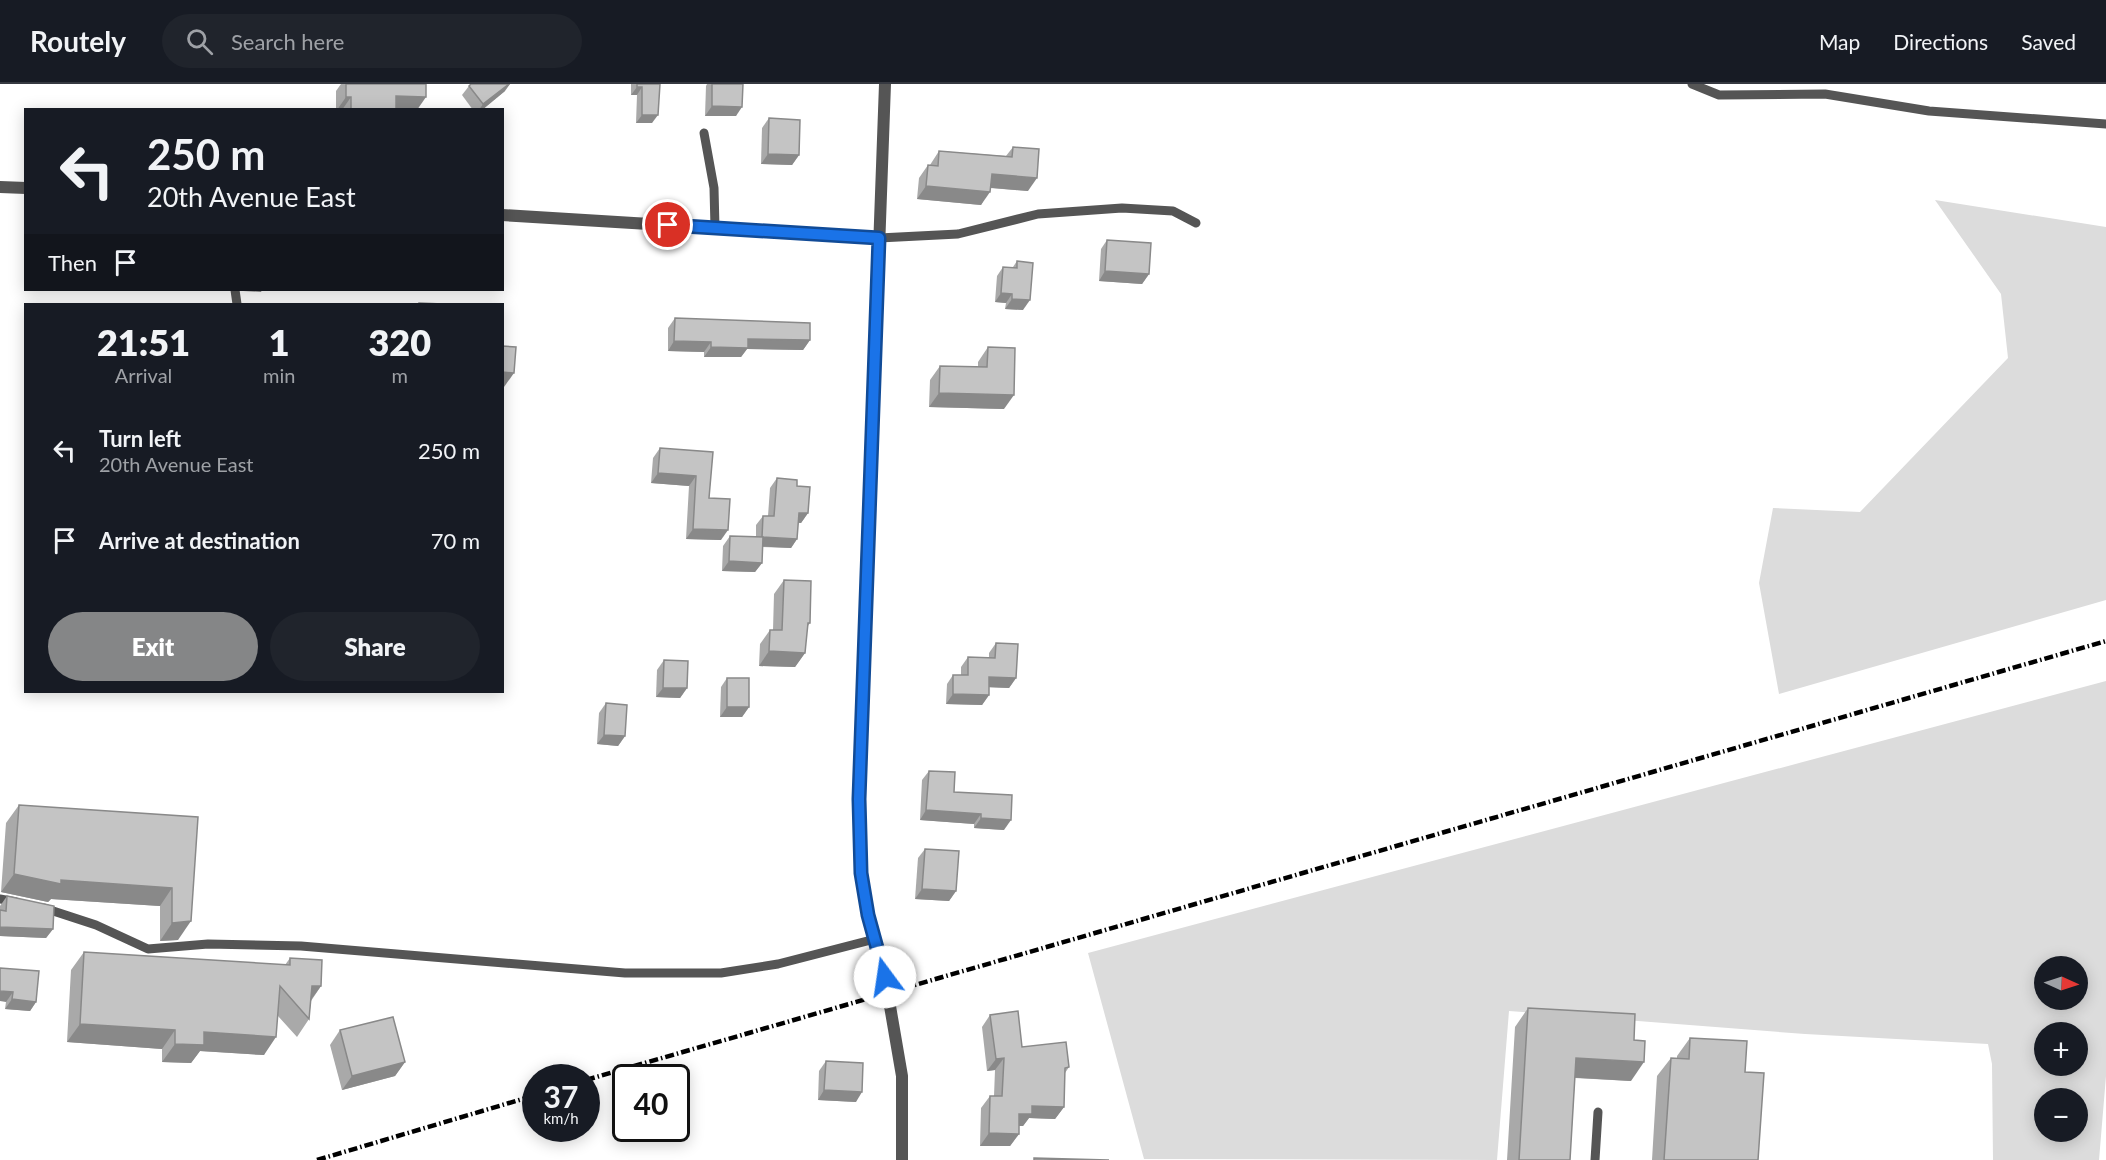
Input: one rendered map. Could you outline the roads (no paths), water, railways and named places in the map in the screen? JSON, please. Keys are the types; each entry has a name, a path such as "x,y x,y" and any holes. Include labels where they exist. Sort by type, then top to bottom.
{"street":[{"path":"885,84 859,799 861,873 885,977 902,1076 902,1160"},
{"path":"0,187 24,188"},
{"path":"504,215 879,238"}],"lane":[{"path":"1692,84 1719,94 1826,94 1929,111 2106,124"},
{"path":"704,133 714,188 715,228"},
{"path":"879,238 958,234 1038,214 1122,207 1173,211 1196,224"},
{"path":"0,899 26,904"},
{"path":"37,906 96,925 148,949 208,944 301,946 625,973 721,972 778,964 875,939"},
{"path":"1595,1160 1598,1112"}],"railway":[{"path":"600,1076 2106,641"},
{"path":"317,1160 522,1099"}]}
